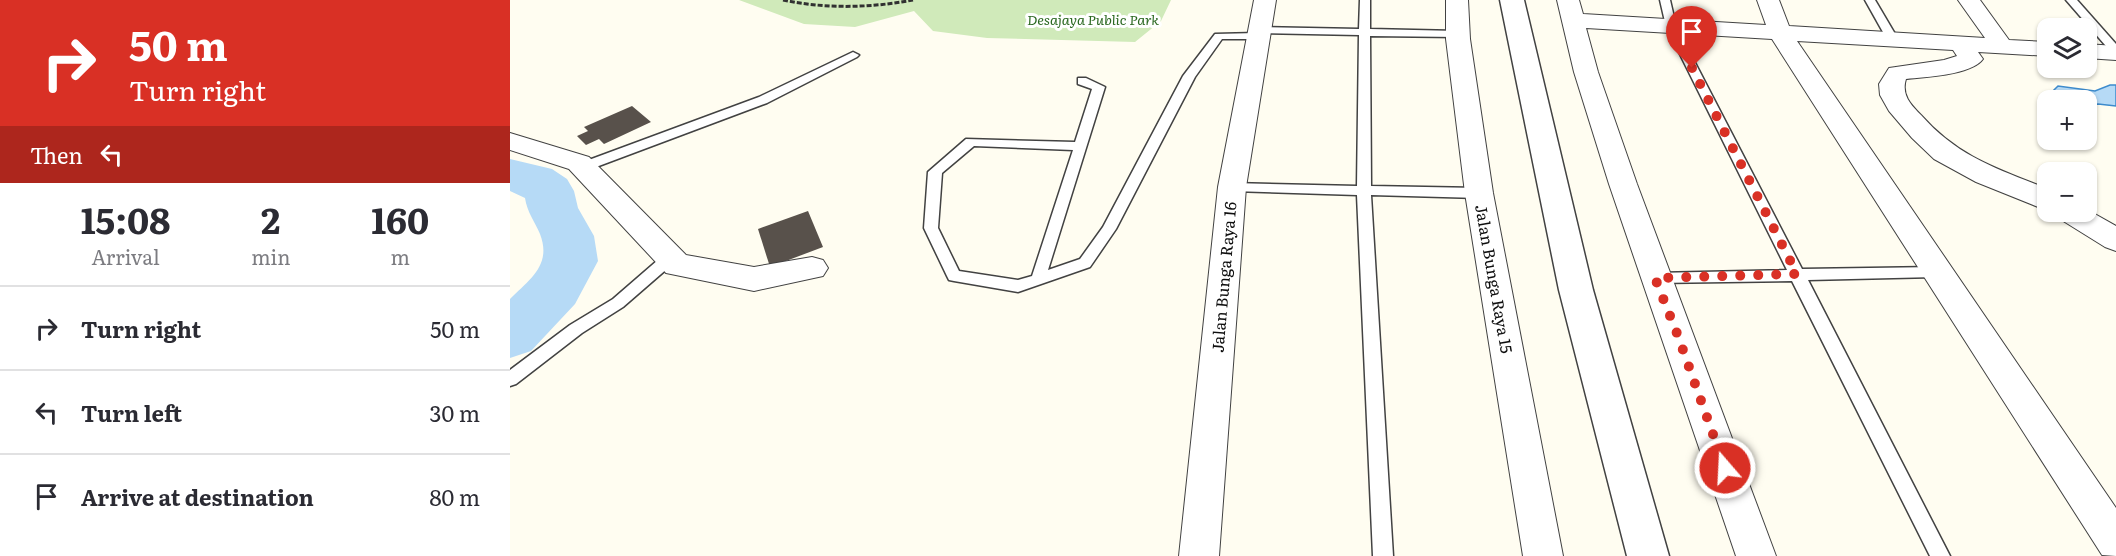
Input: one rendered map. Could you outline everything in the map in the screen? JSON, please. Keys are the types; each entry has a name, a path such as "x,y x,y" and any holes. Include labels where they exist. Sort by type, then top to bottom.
{"street":[{"name":"Jalan Bunga Raya 15","path":"1457,0 1458,34 1479,192 1543,556"},
{"path":"1512,0 1576,290 1648,556"},
{"path":"1768,0 1780,33 2116,542"},
{"path":"1969,0 2002,46"},
{"path":"1756,556 1678,336 1655,278 1586,72 1571,10 1671,26 2037,48"},
{"name":"Jalan Bunga Raya 16","path":"1199,556 1232,187 1261,22"},
{"path":"1961,44 1971,58 1947,67 1898,73 1892,80 1890,91 1897,105 1925,137 1949,156 1971,169 2037,196"},
{"path":"2097,51 2116,52"},
{"path":"510,141 579,163 677,265 754,279 812,268"},
{"path":"2086,222 2116,240"}],"lane":[{"path":"1365,0 1364,190 1383,556"},
{"path":"1665,0 1671,26 1940,556"},
{"path":"1870,0 1892,39"},
{"path":"2071,0 2116,52"},
{"path":"1082,146 971,142 935,172 931,228 954,276 1018,286 1085,262 1109,229 1189,76 1219,36 1261,22 1365,33 1458,34"},
{"path":"583,167 763,100 853,55"},
{"path":"1038,279 1099,87 1082,81"},
{"path":"1232,187 1479,192"},
{"path":"510,379 576,329 618,303 671,257"},
{"path":"1655,278 1936,272"}],"path":[{"path":"783,0 828,5 886,6 913,0"}],"green space":[{"name":"Desajaya Public Park","path":"739,0 1171,0 1161,21 1135,42 987,38 933,31 914,11 855,27 804,24"}],"water":[{"path":"2116,85 2116,106 2097,104 2097,90"},
{"path":"2058,86 2088,90 2054,90"}],"building":[{"path":"632,106 651,122 604,144 599,139 586,145 577,136 588,131 584,127"},
{"path":"808,211 823,247 770,267 758,229"}],"waterway":[{"path":"510,175 534,181 549,191 552,208 567,236 571,261 555,289 510,335"}],"route":[{"path":"1692,68 1797,274 1655,278 1725,468"}]}
